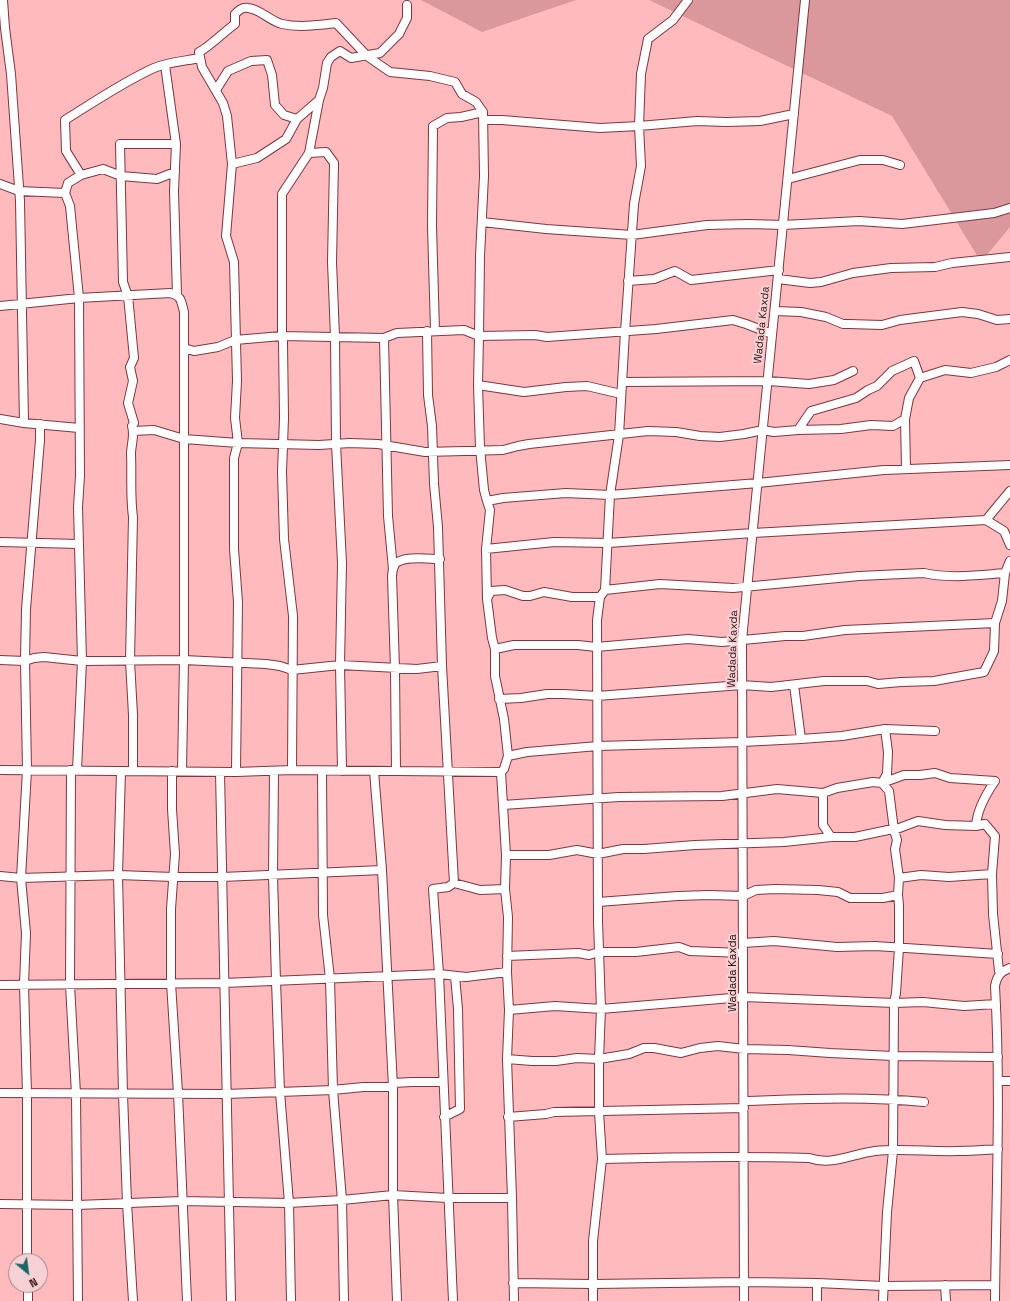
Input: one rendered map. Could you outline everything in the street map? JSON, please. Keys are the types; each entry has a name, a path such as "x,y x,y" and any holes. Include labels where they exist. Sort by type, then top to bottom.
{"street":[{"path":"3,0 11,74 20,191 24,423"},
{"path":"593,1301 592,1241 602,1159 599,1112 600,1009 596,647 597,620 602,594 608,543 610,495 619,435 634,204 641,166 639,126 641,74 648,39 673,20 688,0"},
{"name":"Wadada Kaxda","path":"744,1301 742,640 805,0"},
{"path":"292,770 293,616 284,539 282,472 284,444 282,194 309,153 327,63 330,57 340,52 351,58 367,56 380,52 398,34 407,18 407,5"},
{"path":"236,772 238,602 234,549 234,458 238,443 235,418 236,381 234,262 226,236 232,164 227,116 223,103 202,68 199,52 205,49 234,24 235,14 242,8 249,7 269,19 283,24 306,26 336,23 367,56 390,72 430,76 455,82 462,94 476,102 483,116 484,176 478,385 484,490 490,510 486,549 487,599 492,638 495,649 494,676 504,719 508,756 501,772 506,855 505,889 508,917 507,972 509,1010 507,1059 514,1301"},
{"path":"80,176 66,151 65,120 122,85 155,68 200,58"},
{"path":"216,90 228,71 251,61 267,60 272,76 275,105 284,115 297,119"},
{"path":"165,65 176,144 174,191 177,295 181,301 184,312 184,660 182,771"},
{"path":"232,164 257,158 286,139 297,119 319,100"},
{"path":"454,883 442,666 440,559 434,484 434,452 428,395 431,331 432,126 447,118 483,116 502,120 600,128 697,121 760,121 794,114"},
{"path":"133,771 130,661 133,517 130,501 132,479 132,426 134,423 128,403 133,381 130,367 134,358 128,296 123,282 120,144 176,144"},
{"path":"309,153 326,152 334,163 332,262 336,337 336,444 342,563 340,665 342,771"},
{"path":"788,179 860,160 883,160 900,165"},
{"path":"78,1301 76,1094 70,985 70,903 74,770 82,661 78,544 80,428 79,298 70,206 65,193 68,183 80,176 103,169 121,176 157,178 174,172"},
{"path":"0,184 20,191 65,193"},
{"path":"482,222 546,229 632,235 707,225 783,225 859,221 902,224 994,213 1010,208"},
{"path":"778,279 810,283 821,282 860,272 890,268 935,268 952,263 1010,257"},
{"path":"628,281 654,279 675,270 691,280 779,270"},
{"path":"0,306 79,298 170,294 177,295"},
{"path":"775,311 808,313 826,317 843,324 882,325 900,320 962,312 978,314 997,320 1010,319"},
{"path":"184,348 194,351 218,347 235,340 282,336 384,338 397,333 431,331 464,330 479,336 547,337 625,332 710,324 733,320 772,334"},
{"path":"384,338 388,516 393,569 396,771"},
{"path":"906,468 905,418 909,398 920,378 945,370 971,373 996,367 1010,360"},
{"path":"798,430 810,411 856,398 877,386 892,372 914,361 920,378"},
{"path":"996,367 1010,367"},
{"path":"622,382 768,381 809,384 834,380 853,371"},
{"path":"478,385 524,392 587,386 621,394"},
{"path":"133,431 154,430 184,439 238,443 319,445 350,443 386,445 425,452 434,452 502,450 529,444 648,431 676,432 700,436 720,437 763,430 774,432 841,429 871,425 893,426 905,418"},
{"path":"0,419 24,423 80,428"},
{"path":"27,1253 27,1094 24,985 26,933 21,878 27,770 24,661 26,609 40,424"},
{"path":"487,501 503,498 566,493 610,495 758,483 906,468 1010,466"},
{"path":"986,520 1010,491"},
{"path":"486,549 554,542 608,543 986,520 1004,532 1010,545"},
{"path":"0,542 78,544"},
{"path":"393,569 396,563 402,560 412,558 440,559"},
{"path":"499,699 558,694 597,696 742,685 771,687 824,681 867,682 878,684 934,681 984,672 994,650 995,623 1002,601 1005,573 1010,561"},
{"path":"487,599 491,591 505,590 523,596 530,596 544,592 572,597 602,594 660,584 733,588 859,576 924,573 934,575 966,576 1005,573"},
{"path":"495,649 514,645 578,645 596,647 688,640 722,642 803,636 845,630 995,623"},
{"path":"0,660 24,661 44,657 82,661 184,660 280,666 292,670 340,665 395,669 417,669 442,666"},
{"path":"794,684 801,739"},
{"path":"508,756 527,752 598,746 801,739 842,736 885,729 935,731"},
{"path":"882,783 887,774 888,752 885,729"},
{"path":"0,770 501,772"},
{"path":"121,771 118,876 123,1094 127,1203 133,1301"},
{"path":"172,771 172,809 175,854 173,878 171,983 178,1094 187,1301"},
{"path":"274,771 273,876 276,981 280,1092 289,1203 291,1301"},
{"path":"322,771 323,915 330,979 333,1090 342,1200 344,1301"},
{"path":"374,771 382,870 393,1085 393,1195 397,1301"},
{"path":"220,772 231,1301"},
{"path":"504,805 633,796 722,796 777,789 823,793 872,782 882,783 904,775 935,773 950,778 995,781 984,796 976,826"},
{"path":"882,783 890,791 894,830 897,840 895,849 899,878 899,948 894,1003 893,1151 886,1212 883,1301"},
{"path":"823,793 823,825 831,837"},
{"path":"506,855 549,855 576,850 598,854 623,849 784,842 831,837 855,837 894,830 918,821 976,826 985,824 995,836 992,874 993,914 999,970 1006,970"},
{"path":"0,876 21,878 71,876 173,878 273,876 382,870"},
{"path":"899,878 921,875 949,877 992,874"},
{"path":"453,1301 439,974 433,889 448,887 454,883 480,890 505,889"},
{"path":"598,902 678,896 743,896 756,890 775,889 838,892 850,898 883,898 898,895"},
{"path":"743,943 774,941 837,946 875,946 998,954"},
{"path":"507,956 578,953 589,955 599,952 636,952 679,947 690,951 743,953"},
{"path":"995,1301 998,1057 995,986 996,978 1006,970"},
{"path":"0,985 224,983 439,974 466,977 507,972"},
{"path":"444,1117 460,1109 458,1009 455,976"},
{"path":"509,1010 555,1006 600,1009 744,997 894,1003 923,1002 964,1006 996,1004"},
{"path":"507,1059 532,1061 577,1058 599,1059 629,1054 644,1048 654,1048 681,1053 710,1046 893,1056 998,1057"},
{"path":"998,1081 1010,1081"},
{"path":"0,1093 226,1094 333,1090 412,1082 443,1082"},
{"path":"508,1117 554,1112 599,1112 848,1098 893,1099 924,1102"},
{"path":"602,1159 744,1157 809,1158 826,1161 874,1152 958,1152 998,1149"},
{"path":"0,1204 77,1205 182,1201 289,1203 393,1195 448,1198 512,1198"},
{"path":"513,1283 593,1284 745,1282 883,1286 995,1285"},
{"path":"817,1283 817,1301"},
{"path":"945,1286 946,1301"}],"shaded area":[{"path":"421,0 576,0 482,32"},
{"path":"649,0 1010,0 1010,227 981,262 892,116"}]}
